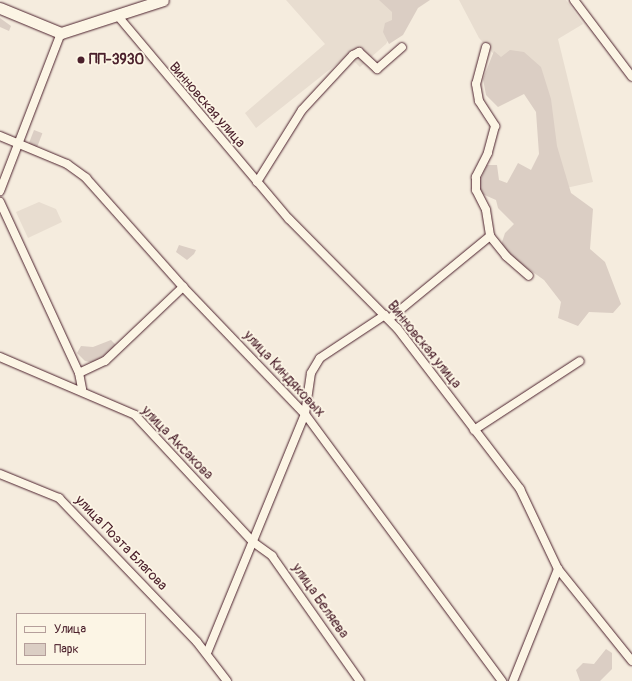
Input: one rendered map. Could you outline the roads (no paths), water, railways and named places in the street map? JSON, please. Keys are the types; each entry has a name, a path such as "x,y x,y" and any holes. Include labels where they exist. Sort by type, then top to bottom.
{"street":[{"path":"0,8 61,33 163,0"},
{"path":"574,0 632,77"},
{"name":"Винновская улица","path":"117,15 257,182 331,263 387,317 520,489 558,568 632,662"},
{"path":"0,191 61,33"},
{"path":"257,182 302,110 353,55 358,52 377,69 402,47"},
{"path":"486,47 476,84 479,101 494,126 488,153 476,177 490,236 506,256 529,276"},
{"name":"улица Киндяковых","path":"0,136 68,164 86,178 183,287 305,414 502,681"},
{"path":"0,202 79,373 82,389"},
{"path":"207,653 305,414 311,373 320,358 387,317 490,236"},
{"path":"79,373 105,361 183,287"},
{"name":"улица Аксакова","path":"0,357 82,389 135,415 253,542"},
{"path":"474,430 580,361"},
{"name":"улица Поэта Благова","path":"0,474 59,498 207,653 226,681"},
{"name":"улица Беляева","path":"253,542 272,556 360,681"},
{"path":"513,681 558,568"}],"place":[{"name":"ПП-3930","path":"81,60"}]}
